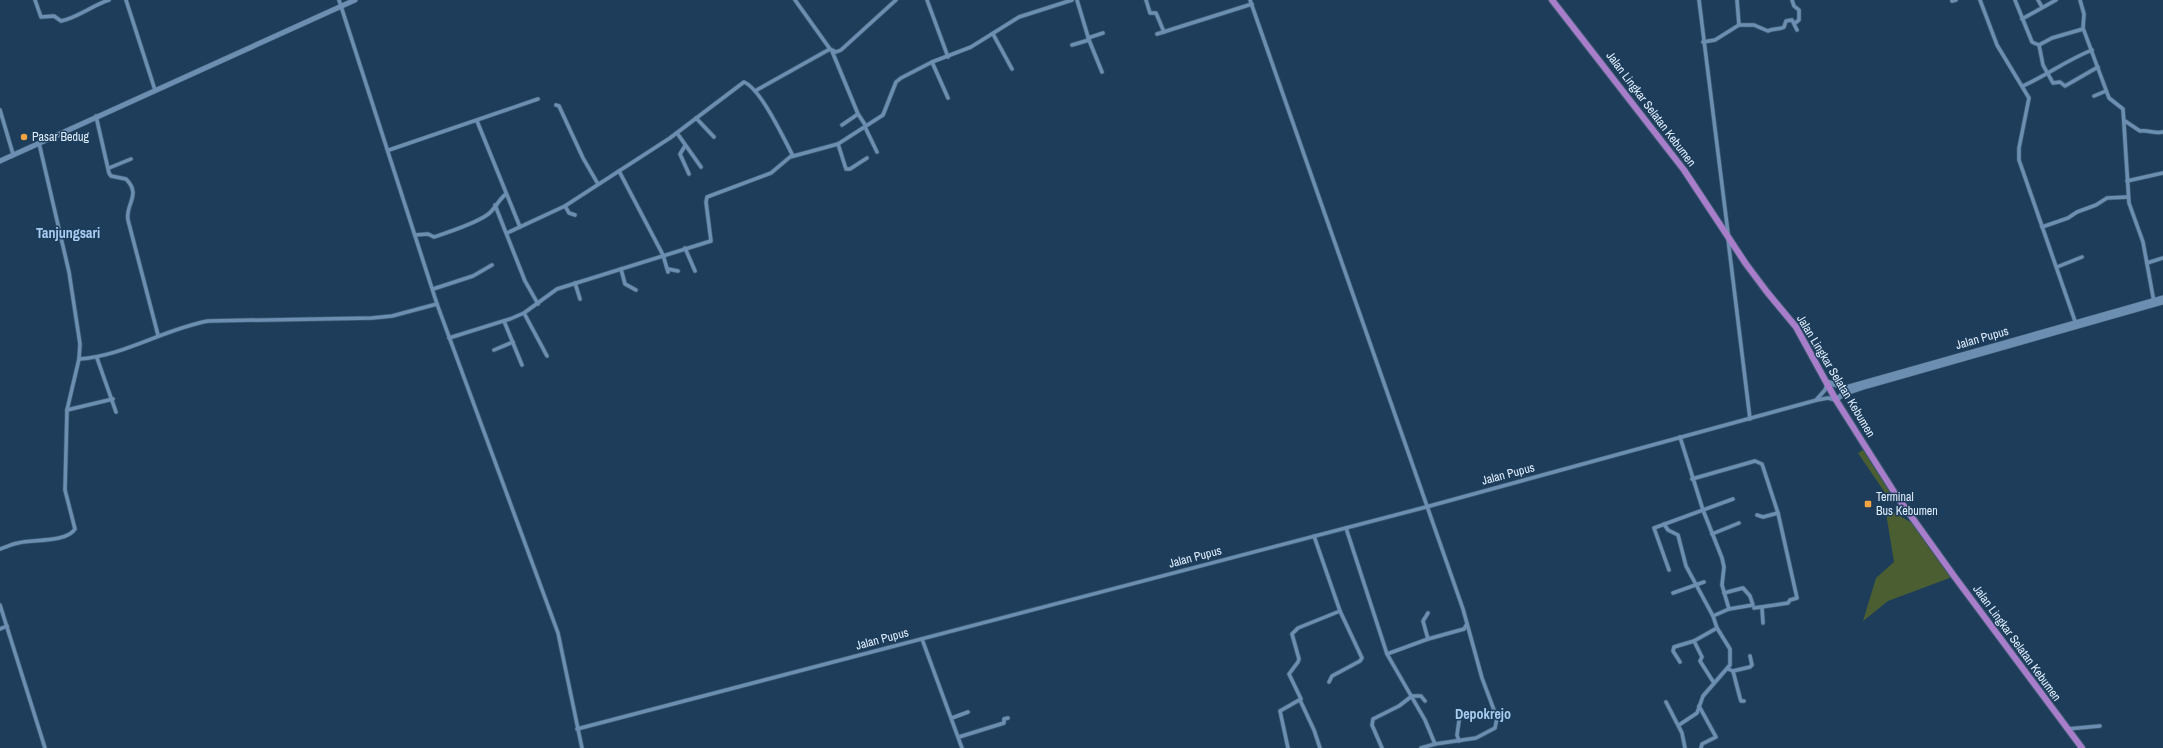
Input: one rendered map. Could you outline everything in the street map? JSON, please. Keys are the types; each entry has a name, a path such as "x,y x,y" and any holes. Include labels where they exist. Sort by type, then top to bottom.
{"highway":[{"name":"Jalan Lingkar Selatan Kebumen","path":"1552,0 1684,170 1728,238 1767,292 1796,327 1836,400 1911,516 2066,729 2082,748"}],"street":[{"path":"35,0 41,17 54,16 60,21 80,15 86,9 109,0"},
{"path":"126,0 155,90"},
{"path":"339,0 389,150 437,304 558,633 582,748"},
{"path":"0,161 96,116 355,0"},
{"path":"794,0 831,50 858,114 877,152"},
{"path":"755,91 831,50 841,50 896,0"},
{"path":"928,0 948,57"},
{"path":"449,338 504,321 524,313 552,292 712,240 706,202 707,197 771,173 793,156 838,144 883,115 896,82 932,62 971,47 1019,17 1072,0"},
{"path":"1077,0 1089,39 1102,72"},
{"path":"1146,0 1150,12 1156,13 1164,32"},
{"path":"1700,0 1703,42 1750,419"},
{"path":"1737,0 1739,25"},
{"path":"1792,0 1800,15 1799,20 1795,23"},
{"path":"1980,0 1997,45 2029,98 2029,106 2019,148 2020,160 2076,324"},
{"path":"2015,0 2032,42 2039,45"},
{"path":"2038,0 2042,7"},
{"path":"2022,19 2056,0"},
{"path":"2080,0 2083,10 2083,29 2106,91 2110,101 2122,107 2125,121 2128,197 2147,263 2154,303"},
{"path":"1157,34 1251,2 1467,624 1482,678 1497,718 1495,728 1481,737 1435,744 1421,748"},
{"path":"1703,42 1714,40 1739,25 1754,24 1766,31 1776,28 1781,29 1788,21 1792,20 1795,23 1797,30"},
{"path":"2039,45 2052,38 2083,29"},
{"path":"1072,44 1103,33"},
{"path":"993,34 1012,69"},
{"path":"2039,45 2047,74 2053,83 2060,82 2065,86 2098,67"},
{"path":"2023,86 2047,74 2071,59 2092,50"},
{"path":"932,62 948,98"},
{"path":"507,233 565,206 677,133 744,82 755,91 774,120 793,156"},
{"path":"2094,96 2106,91"},
{"path":"389,150 538,99"},
{"path":"556,105 559,106 583,158 598,184"},
{"path":"0,110 13,154"},
{"path":"842,125 858,114"},
{"path":"96,116 111,176 126,179 130,183 133,197 127,210 128,220 158,335"},
{"path":"696,118 714,137"},
{"path":"477,121 520,227"},
{"path":"2125,121 2136,127 2140,132 2149,131 2156,134 2163,132"},
{"path":"677,133 701,167"},
{"path":"0,549 19,542 45,541 72,532 75,529 65,490 67,410 79,359 80,344 70,278 39,143"},
{"path":"838,144 846,169 850,169 867,158"},
{"path":"685,146 680,154 689,174"},
{"path":"109,168 131,159"},
{"path":"619,171 663,255 668,271 678,271"},
{"path":"2127,181 2163,173"},
{"path":"415,235 428,234 434,237 463,227 487,216 499,199 506,194"},
{"path":"2042,227 2068,218 2077,212 2096,206 2106,198 2128,197"},
{"path":"495,205 525,281 538,304"},
{"path":"565,206 569,213 574,215"},
{"path":"685,248 696,271"},
{"path":"2057,267 2082,257"},
{"path":"2147,263 2163,258"},
{"path":"433,289 473,276 492,265"},
{"path":"621,269 625,284 636,290"},
{"path":"575,284 580,299"},
{"name":"Jalan Pupus","path":"2154,303 2163,298"},
{"name":"Jalan Pupus","path":"1827,382 1848,387 2076,324 2154,303 2163,302"},
{"path":"79,359 97,358 186,325 208,321 372,318 392,316 437,304"},
{"path":"524,313 547,356"},
{"path":"504,321 522,365"},
{"name":"Jalan Pupus","path":"577,729 1346,528 1817,400 1828,398 1836,400 1843,394 1867,386 2076,324"},
{"path":"494,350 513,342"},
{"path":"97,358 113,399 116,412"},
{"path":"1817,400 1825,390 1827,382"},
{"path":"67,410 113,399"},
{"path":"1680,437 1692,479 1724,564 1721,582 1729,609"},
{"path":"1692,479 1755,461 1760,462 1778,513 1798,598 1790,600 1788,603 1762,608 1753,607 1729,609 1713,616"},
{"path":"1669,570 1654,529 1732,499"},
{"path":"1757,515 1762,517 1778,513"},
{"path":"1712,534 1739,523"},
{"path":"1664,524 1668,530 1678,535 1686,566 1697,584 1713,616 1717,628 1730,649 1731,661 1728,669 1703,696 1697,713 1679,725"},
{"path":"1346,528 1388,654 1412,696 1435,744"},
{"path":"1314,536 1340,612 1362,659 1332,676 1329,682"},
{"path":"1673,592 1704,582"},
{"path":"1724,593 1743,588 1750,596 1753,607"},
{"path":"0,605 45,748"},
{"path":"1762,608 1763,624"},
{"path":"1320,748 1314,730 1300,700 1300,695 1289,674 1299,659 1292,634 1298,628 1340,612"},
{"path":"1428,613 1423,623 1428,639"},
{"path":"1388,654 1428,639 1464,629 1467,624"},
{"path":"0,629 7,626"},
{"path":"1680,662 1673,649 1694,641 1717,628"},
{"path":"922,639 962,748"},
{"path":"1694,641 1702,657 1700,660 1714,683"},
{"path":"1728,669 1733,671 1751,666 1750,656"},
{"path":"1733,671 1741,701 1744,701"},
{"path":"1382,748 1372,725 1373,719 1399,706 1412,696 1421,696 1424,702"},
{"path":"1288,748 1280,711 1286,706 1300,700"},
{"path":"1666,702 1679,725 1685,748"},
{"path":"1699,706 1716,737 1702,744 1701,748"},
{"path":"952,718 968,712"},
{"path":"1459,741 1457,735 1460,714"},
{"path":"959,737 1004,723 1004,719 1008,718"},
{"path":"2066,729 2100,726"}],"green space":[{"path":"1863,450 1896,500 1892,503 1858,453"},
{"path":"1885,507 1922,529 1955,576 1888,601 1863,621 1876,578 1894,562"}],"place":[{"name":"Pasar Bedug","path":"24,137"},
{"name":"Terminal Bus Kebumen","path":"1868,504"}],"district":[{"name":"Tanjungsari","path":"68,233"},
{"name":"Depokrejo","path":"1483,714"}]}
